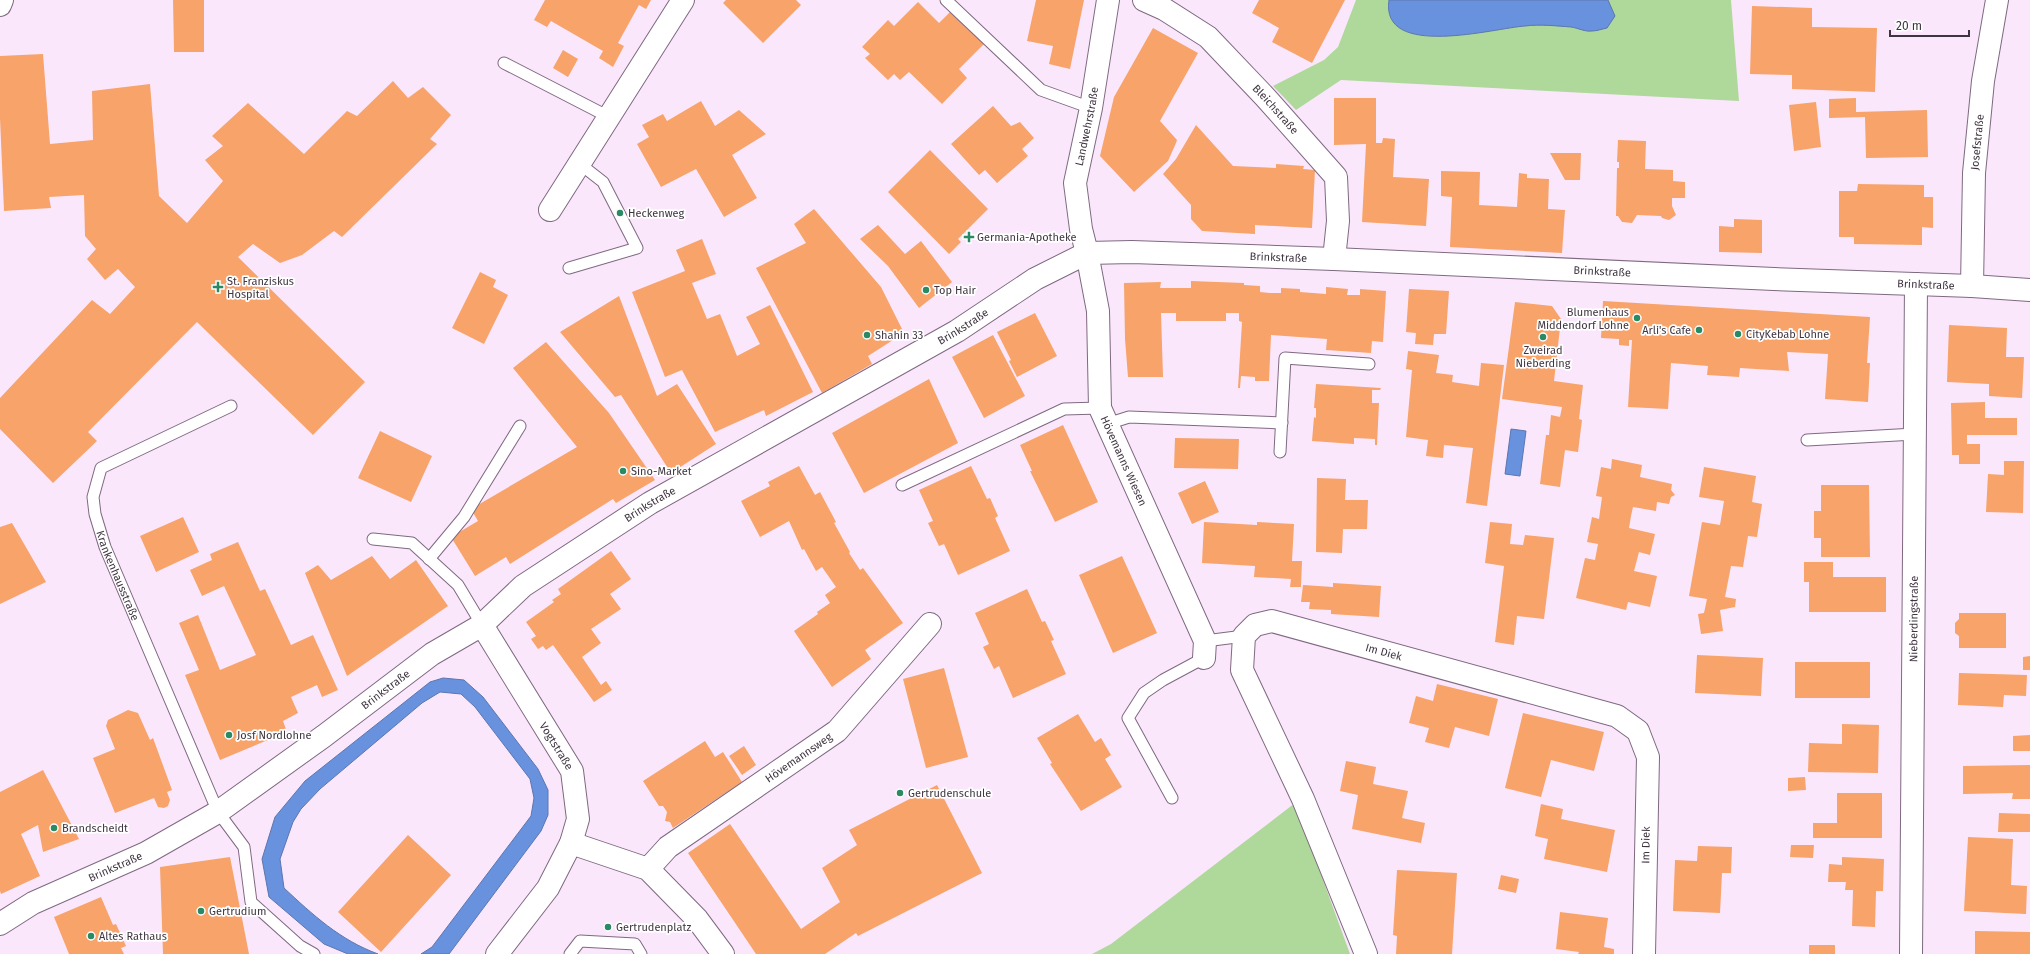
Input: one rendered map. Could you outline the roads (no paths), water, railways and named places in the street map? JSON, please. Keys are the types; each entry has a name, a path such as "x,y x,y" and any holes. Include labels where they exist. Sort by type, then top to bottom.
{"street":[{"path":"0,5 2,0"},
{"path":"550,210 683,0"},
{"name":"Landwehrstraße","path":"1087,253 1081,229 1075,183 1090,108 1108,0"},
{"name":"Bleichstraße","path":"1144,0 1164,8 1208,38 1266,98 1336,177 1338,221 1334,259"},
{"name":"Josefstraße","path":"1972,286 1974,173 1983,80 1997,0"},
{"name":"Brinkstraße","path":"0,924 33,903 146,853 218,812 324,736 432,654 482,626 523,586 650,503 958,331 1035,279 1087,253 1132,252 1334,259 1972,286 2030,290"},
{"name":"Hövemanns Wiesen","path":"1087,253 1098,311 1103,416 1204,650"},
{"name":"Nieberdingstraße","path":"1911,954 1916,284"},
{"name":"Im Diek","path":"1244,636 1255,625 1272,621 1617,716 1638,731 1648,757 1644,954"},
{"name":"Hövemannsweg","path":"648,868 668,847 837,731 930,624"},
{"name":"Vogtstraße","path":"482,626 572,771 578,819 571,843 548,888 497,954"},
{"path":"1244,636 1242,670 1303,799 1366,954"},
{"path":"571,843 648,868 697,919 723,954"}],"lane":[{"path":"946,0 1041,90 1090,108"},
{"path":"504,63 610,117"},
{"path":"569,268 637,248 603,182 580,164"},
{"path":"1280,452 1285,358 1369,364"},
{"name":"Krankenhausstraße","path":"231,406 101,468 93,498 95,514 105,547 218,812 244,847 251,902 300,946 314,954"},
{"path":"902,486 1064,409 1103,416 1282,422"},
{"path":"429,559 464,517 520,426"},
{"path":"1808,440 1915,434"},
{"path":"373,539 412,543 458,584 482,626"},
{"path":"1172,798 1128,718 1144,693 1204,650 1244,636"},
{"path":"570,954 580,941 635,944 641,954"}],"water":[{"path":"1389,0 1608,0 1615,16 1607,28 1594,31 1571,27 1537,25 1466,34 1442,36 1420,35 1402,30 1391,18"},
{"path":"1511,429 1526,431 1520,476 1505,474"},
{"path":"443,678 464,680 483,697 538,769 548,790 548,815 541,831 449,954 421,954 432,947 531,816 534,798 530,779 475,707 461,694 440,692 422,703 320,789 301,809 293,822 280,859 284,888 316,917 339,934 351,942 378,954 348,954 324,944 269,897 262,859 275,817 305,781 430,682"}],"place":[{"name":"Heckenweg","path":"620,213"},
{"name":"Germania-Apotheke","path":"969,237"},
{"name":"St. Franziskus Hospital","path":"218,287"},
{"name":"Top Hair","path":"926,290"},
{"name":"Blumenhaus Middendorf Lohne","path":"1637,318"},
{"name":"Arli's Cafe","path":"1699,330"},
{"name":"CityKebab Lohne","path":"1738,334"},
{"name":"Shahin 33","path":"867,335"},
{"name":"Zweirad Nieberding","path":"1543,337"},
{"name":"Sino-Market","path":"623,471"},
{"name":"Josf Nordlohne","path":"229,735"},
{"name":"Gertrudenschule","path":"900,793"},
{"name":"Brandscheidt","path":"54,828"},
{"name":"Gertrudium","path":"201,911"},
{"name":"Gertrudenplatz","path":"608,927"},
{"name":"Altes Rathaus","path":"91,936"}]}
